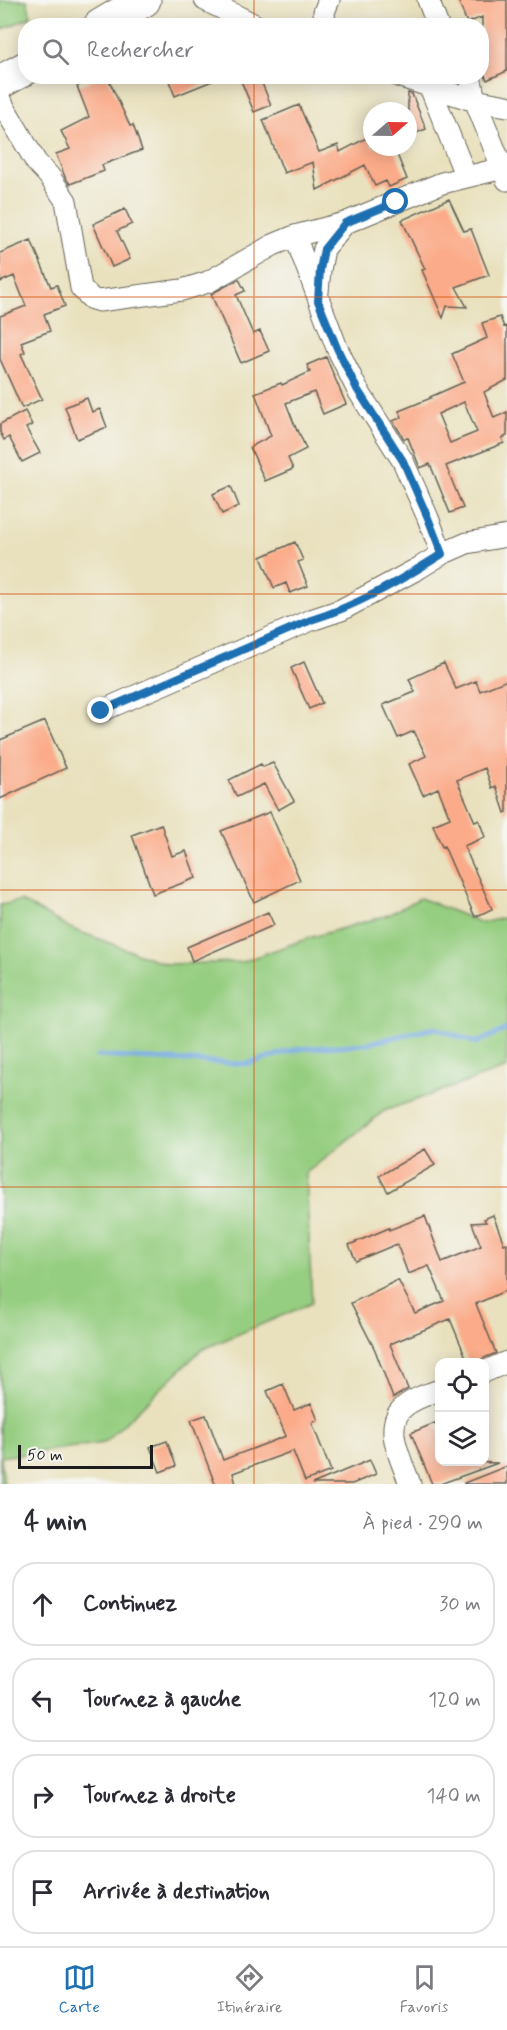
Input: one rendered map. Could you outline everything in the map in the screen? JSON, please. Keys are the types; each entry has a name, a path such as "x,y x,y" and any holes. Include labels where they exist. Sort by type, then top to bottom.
{"highway":[{"path":"114,18 144,0"},
{"path":"0,82 18,72"}],"street":[{"path":"205,0 241,18"},
{"path":"324,18 324,12 329,0"},
{"path":"428,0 435,18"},
{"path":"421,84 475,100 507,106"},
{"path":"0,100 36,162 66,201 81,288 92,299 105,300 160,294 208,282 273,245 345,223 414,193 466,177 506,171 475,100 472,84"},
{"path":"430,87 466,177"},
{"path":"318,301 324,249 345,223"},
{"path":"295,237 337,348 357,389 403,461 442,554"},
{"path":"101,711 311,620 341,610 442,554 467,543 507,536"},
{"path":"489,1370 507,1362"},
{"path":"410,1484 395,1442 393,1427 404,1407 413,1400 435,1392"}],"green space":[{"path":"0,0 27,0 31,17 18,18 18,22 0,30"},
{"path":"420,898 482,923 507,917 507,1068 384,1111 306,1173 312,1303 201,1350 104,1443 1,1457 4,1484 0,1484 0,905 21,901 72,929 166,964 241,962 309,938 388,915"}],"building":[{"path":"458,0 507,0 507,71 489,79 489,18 465,18"},
{"path":"111,84 130,126 133,125 142,150 102,165 104,171 70,184 56,154 70,149 61,131 89,117 77,86"},
{"path":"170,84 205,84 175,96"},
{"path":"242,84 262,84 271,105 254,112"},
{"path":"408,93 412,94 415,102 408,102"},
{"path":"299,105 319,152 338,145 340,152 363,140 363,156 398,156 407,179 389,187 386,181 375,186 365,165 317,190 313,162 284,173 263,120"},
{"path":"417,106 426,129 417,132"},
{"path":"449,199 464,231 471,229 489,275 456,287 467,307 447,306 443,318 422,270 425,269 402,220"},
{"path":"125,209 132,224 117,231 130,259 112,267 93,224"},
{"path":"31,240 51,287 57,285 65,306 44,314 50,331 21,342 25,352 21,354 42,399 22,408 0,359 0,316 26,306 14,276 0,282 0,253"},
{"path":"239,279 245,291 236,295 253,334 260,331 269,351 241,363 211,294"},
{"path":"500,317 504,327 507,326 507,380 484,392 494,418 507,412 507,436 502,438 504,443 446,466 463,508 450,513 430,464 420,468 408,438 404,439 393,421 402,417 399,411 464,382 452,354 487,338 482,323","holes":["464,402 477,432 450,443 438,414"]},
{"path":"326,357 346,404 323,414 314,392 286,403 306,449 288,458 293,469 265,481 250,447 271,436 255,393 281,383 282,385 310,372 307,365"},
{"path":"87,398 92,412 100,409 107,427 77,439 65,407"},
{"path":"25,411 32,425 26,428 40,453 22,462 9,437 4,440 0,432 0,424"},
{"path":"231,486 239,506 222,514 213,494"},
{"path":"295,542 303,560 298,562 308,586 290,593 286,583 274,588 261,557"},
{"path":"304,662 322,703 309,709 291,668"},
{"path":"444,663 456,689 476,681 480,691 507,680 507,812 505,813 496,786 492,788 485,768 457,780 475,822 479,820 485,837 464,846 492,909 475,917 433,825 450,818 438,788 423,795 409,764 426,756 414,731 398,738 383,705 415,692 409,679"},
{"path":"45,721 66,768 0,799 0,740"},
{"path":"273,763 294,801 278,810 264,784 237,797 229,780 261,764 263,767"},
{"path":"270,812 300,880 254,902 221,831"},
{"path":"161,824 172,856 186,851 196,878 153,894 132,835"},
{"path":"268,912 274,925 192,961 187,947"},
{"path":"425,1149 435,1165 388,1192 379,1176"},
{"path":"493,1215 504,1244 507,1243 507,1290 476,1304 496,1353 484,1358 466,1358 450,1319 390,1344 408,1389 393,1398 375,1350 351,1303 398,1280 415,1313 444,1301 429,1266 408,1274 397,1244 356,1261 349,1245 425,1216 442,1262 481,1246 472,1223 486,1222 484,1219"},
{"path":"283,1384 294,1410 311,1403 318,1420 312,1423 331,1471 305,1481 293,1451 233,1473 236,1484 215,1484 191,1420 206,1415 223,1460 286,1436 267,1391"},
{"path":"435,1423 435,1466 489,1466 489,1463 498,1463 440,1484 432,1484 411,1433"},
{"path":"167,1441 176,1466 160,1472 150,1447"},
{"path":"370,1460 376,1474 352,1484 312,1484"},
{"path":"507,1466 507,1484 464,1484 464,1483"}],"waterway":[{"path":"97,1056 246,1064 298,1049 365,1044 435,1028 476,1043 507,1029"}],"route":[{"path":"101,711 311,620 341,610 442,554 403,461 357,389 318,301 324,249 345,223 396,202"}]}
